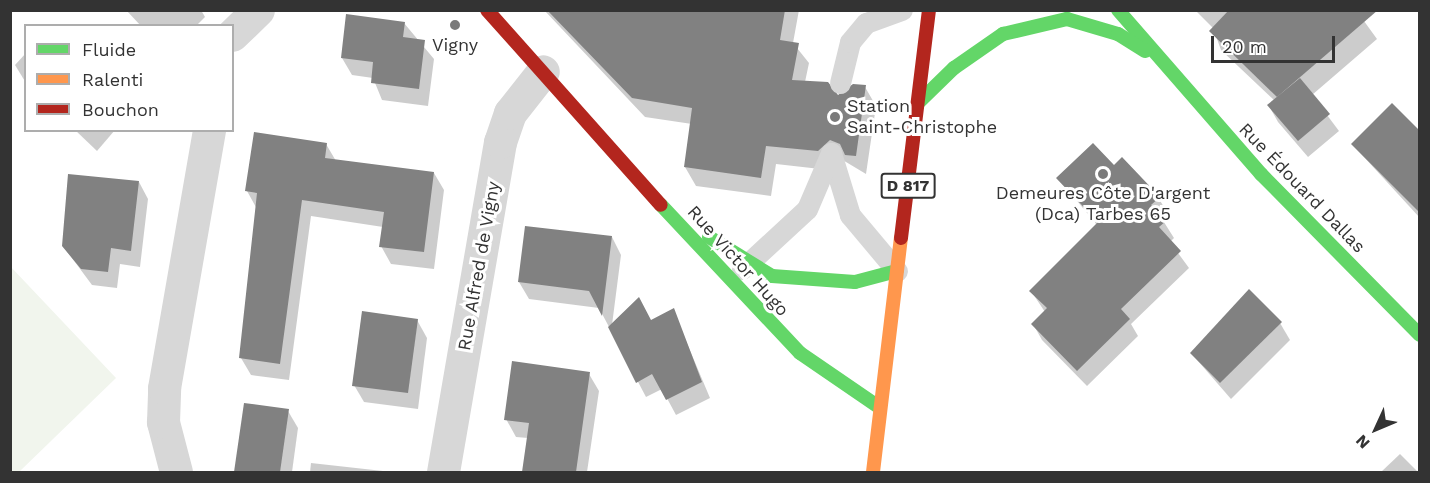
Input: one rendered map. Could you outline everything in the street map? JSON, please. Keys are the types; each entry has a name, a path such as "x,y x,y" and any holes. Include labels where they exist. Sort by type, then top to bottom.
{"street":[{"path":"234,33 258,10"},
{"name":"Rue Victor Hugo","path":"487,10 660,200 730,281 800,353 879,407"},
{"name":"D 817","path":"873,472 879,407 929,10"},
{"name":"Rue Édouard Dallas","path":"1118,10 1261,174 1419,335"},
{"name":"Rue Édouard Dallas","path":"919,102 954,68 1003,34 1067,19 1118,34 1162,62"},
{"name":"Rue Alfred de Vigny","path":"443,472 500,142 510,112 543,71"},
{"path":"176,472 163,422 164,388 209,132"},
{"name":"Rue Victor Hugo","path":"660,200 748,263 772,276 817,283 855,282 897,271"}],"lane":[{"path":"840,83 855,36 866,23 902,10"},
{"path":"730,281 807,209 831,153 850,215 897,271"}],"shaded area":[{"path":"10,266 116,378 19,472 10,472"}],"building":[{"path":"547,10 785,10 780,40 799,43 792,80 828,82 838,95 853,84 866,85 856,156 845,155 840,144 830,140 818,151 766,146 761,178 684,167 692,108 632,98"},
{"path":"1229,10 1378,10 1277,97 1209,31"},
{"path":"346,14 405,22 403,37 425,40 419,89 371,83 373,62 341,58"},
{"path":"1300,78 1330,114 1298,141 1267,105"},
{"path":"1392,103 1419,130 1419,212 1351,144"},
{"path":"254,132 327,143 325,158 434,172 424,252 379,247 384,212 302,200 280,364 239,358 257,193 245,191"},
{"path":"1093,143 1114,165 1122,157 1160,197 1151,205 1166,221 1159,227 1181,251 1121,309 1130,319 1077,371 1031,324 1047,308 1029,291 1098,222 1056,178"},
{"path":"68,174 139,181 131,251 111,248 108,272 81,269 62,246"},
{"path":"525,226 612,236 602,316 589,291 518,282"},
{"path":"1249,289 1282,322 1220,383 1190,353"},
{"path":"639,297 651,320 674,308 702,382 666,400 652,374 636,383 608,327"},
{"path":"362,311 418,319 408,393 352,386"},
{"path":"512,361 590,372 576,472 522,472 529,423 504,420"},
{"path":"244,403 289,409 280,472 234,472"}],"traffic: fast":[{"path":"1118,10 1261,174 1420,335"},
{"path":"919,102 954,68 1003,34 1067,19 1118,34 1145,51"},
{"path":"661,205 800,353 879,407"},
{"path":"709,237 772,276 855,282 897,271"}],"traffic: slow":[{"path":"873,472 901,238"}],"traffic: jam":[{"path":"487,10 661,205"},
{"path":"901,238 929,10"}],"place":[{"name":"Vigny","path":"455,25"},
{"name":"Station Saint-Christophe","path":"835,117"},
{"name":"Demeures Côte D'argent (Dca) Tarbes 65","path":"1103,174"}]}
